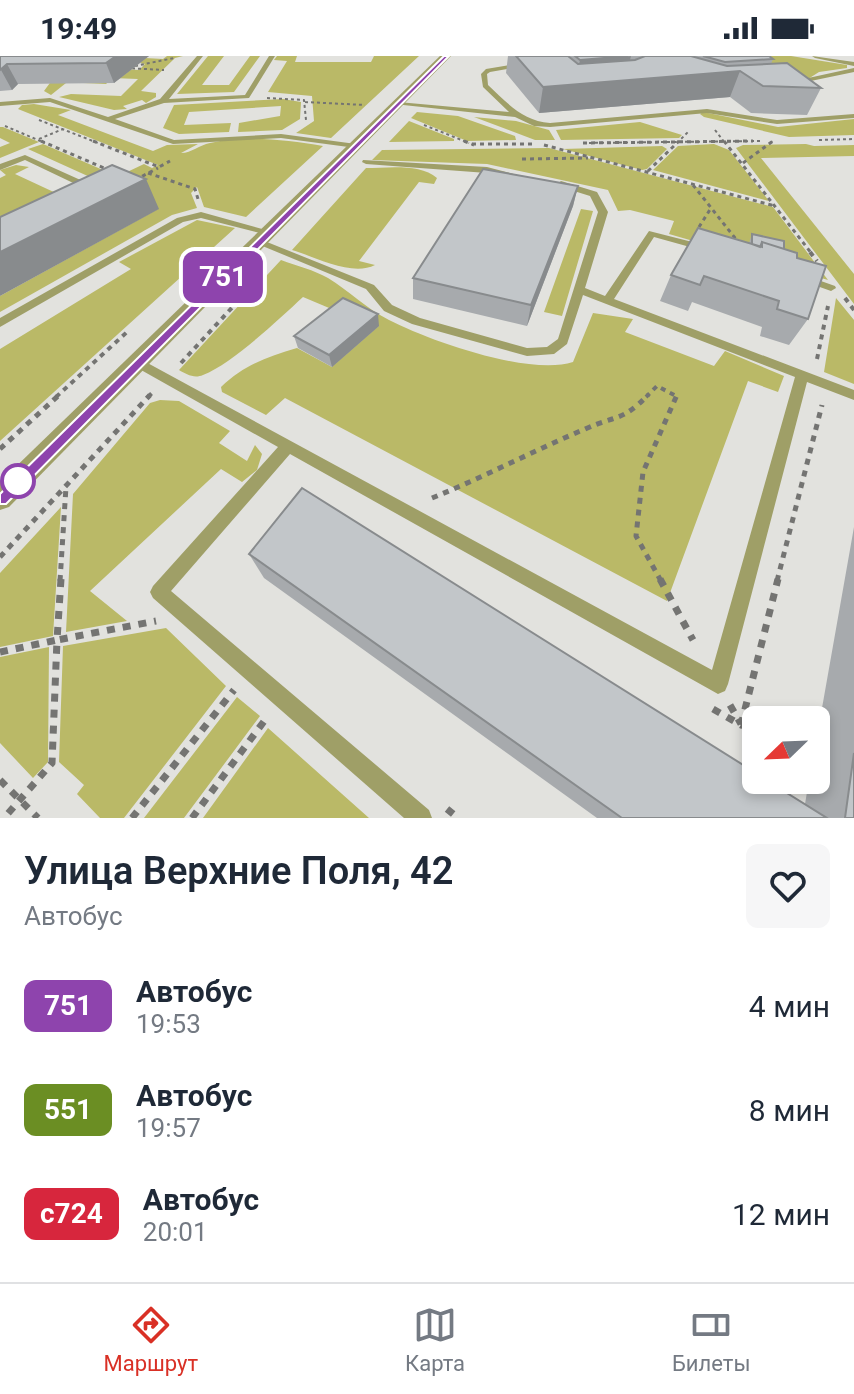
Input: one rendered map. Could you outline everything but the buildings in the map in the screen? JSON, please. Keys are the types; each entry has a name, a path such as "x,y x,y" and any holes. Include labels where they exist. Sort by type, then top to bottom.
{"street":[{"path":"0,499 263,237 361,154 398,104 446,56"}],"lane":[{"path":"163,101 200,56"},
{"path":"108,119 163,101 247,97 272,56"},
{"path":"815,56 854,67"},
{"path":"516,115 485,86 484,74 499,67 528,64"},
{"path":"780,83 812,81 825,73 854,67"},
{"path":"0,104 50,100 173,142 281,136 361,154 532,178"},
{"path":"398,104 516,115 537,124 550,125 707,111 777,122 854,116"},
{"path":"0,167 25,157 94,189 80,195"},
{"path":"0,323 180,220 201,215 263,237 370,287 388,308 416,321 527,352 550,351 563,341 603,212 594,194 547,181"},
{"path":"607,301 652,233 715,251"},
{"path":"795,275 835,290"},
{"path":"579,290 854,395"},
{"path":"138,363 718,684 808,377"},
{"path":"288,446 159,592 421,818"}],"path":[{"path":"133,67 147,56"},
{"path":"120,68 186,56"},
{"path":"133,67 188,71"},
{"path":"305,102 370,105"},
{"path":"421,123 485,149"},
{"path":"0,126 120,175"},
{"path":"647,172 693,126"},
{"path":"38,139 63,129"},
{"path":"575,143 781,140 772,134"},
{"path":"810,140 854,139"},
{"path":"726,141 835,290 854,310"},
{"path":"743,163 773,141"},
{"path":"472,144 560,144"},
{"path":"540,144 775,206"},
{"path":"518,159 593,158"},
{"path":"133,181 159,167"},
{"path":"148,173 195,189 200,208"},
{"path":"693,184 745,252"},
{"path":"808,377 835,290"},
{"path":"0,557 166,379"},
{"path":"403,510 488,476 587,428 629,415 657,386 679,396 643,472 636,536 695,644"},
{"path":"741,725 825,391"},
{"path":"4,818 52,763 66,486"},
{"path":"0,652 166,619 177,608"},
{"path":"132,818 250,670"},
{"path":"718,684 741,725"},
{"path":"192,818 282,698"},
{"path":"701,702 741,725"},
{"path":"0,780 38,818"},
{"path":"439,803 453,816"}],"shaded area":[{"path":"183,56 175,58 141,91 156,93 156,97 146,103 142,100 123,106 127,109 114,110 59,97 71,94 121,96 138,79 112,78 106,84 71,79 51,95 44,91 55,76 109,68 139,70 145,64 140,63 145,58 163,59"},
{"path":"208,56 224,56 202,85 229,85 250,56 260,56 234,92 177,94"},
{"path":"277,56 297,56 295,62 371,62 374,56 419,56 331,138 296,133 314,121 312,96 268,92 287,61 274,60"},
{"path":"628,56 791,56 847,65 847,68 819,72 808,79"},
{"path":"283,99 301,102 300,119 282,130 238,132 239,123 280,116 281,106 189,112 184,125 231,123 229,132 179,134 163,128 174,105"},
{"path":"22,105 71,110 58,115 153,151 167,145 198,144 181,153 185,153 210,143 238,139 281,140 323,146 246,217 204,207 197,187 191,193 197,208 172,215 0,312 0,296 158,209 0,249 144,176 134,178 125,173 144,164 152,168 158,165 18,109"},
{"path":"417,112 458,116 515,136 516,140 467,141 411,118"},
{"path":"703,112 778,127 854,119 854,135 789,137 704,117 700,114"},
{"path":"474,117 516,121 549,130 555,140 535,140"},
{"path":"409,121 454,139 454,141 389,142"},
{"path":"640,122 682,135 679,138 561,140 556,130"},
{"path":"0,127 39,142 0,158 0,147 10,143 0,138"},
{"path":"43,144 126,180 112,187 28,149"},
{"path":"714,144 729,150 769,201 653,170 678,146"},
{"path":"743,145 854,145 854,156 761,158 854,274 854,304 736,148"},
{"path":"662,146 667,149 647,169 642,170 563,149"},
{"path":"549,148 773,207 828,280 669,234 674,221 630,210 618,211 608,190 487,164 372,160 382,150"},
{"path":"16,165 29,167 15,174 58,194 0,219 0,178 6,175 0,170"},
{"path":"366,168 413,168 437,178 434,184 419,182 359,261 375,265 356,269 292,250"},
{"path":"581,209 593,211 562,316 544,312"},
{"path":"197,220 235,228 0,441 0,349 131,269 119,262"},
{"path":"281,260 328,278 373,311 407,328 454,346 506,360 554,365 573,362 593,313 633,319 625,332 714,366 725,351 784,376 778,392 748,381 667,601 285,398 266,415 222,392 221,387 247,367 297,348 332,367 341,313 303,297 255,340 215,369 196,376 179,370"},
{"path":"836,298 854,320 854,384 824,372"},
{"path":"179,401 230,431 219,443 247,461 255,445 262,454 257,470 242,482 221,469 90,591 127,621 66,632 73,494 150,403"},
{"path":"61,507 53,636 0,647 0,573"},
{"path":"166,628 226,686 124,818 100,818 77,794 84,785 59,762 63,646"},
{"path":"49,647 48,762 33,778 0,743 0,657"},
{"path":"237,697 260,716 184,818 144,818"},
{"path":"268,728 369,818 203,818"}],"bus line":[{"name":"751","path":"0,499 446,56"}]}
